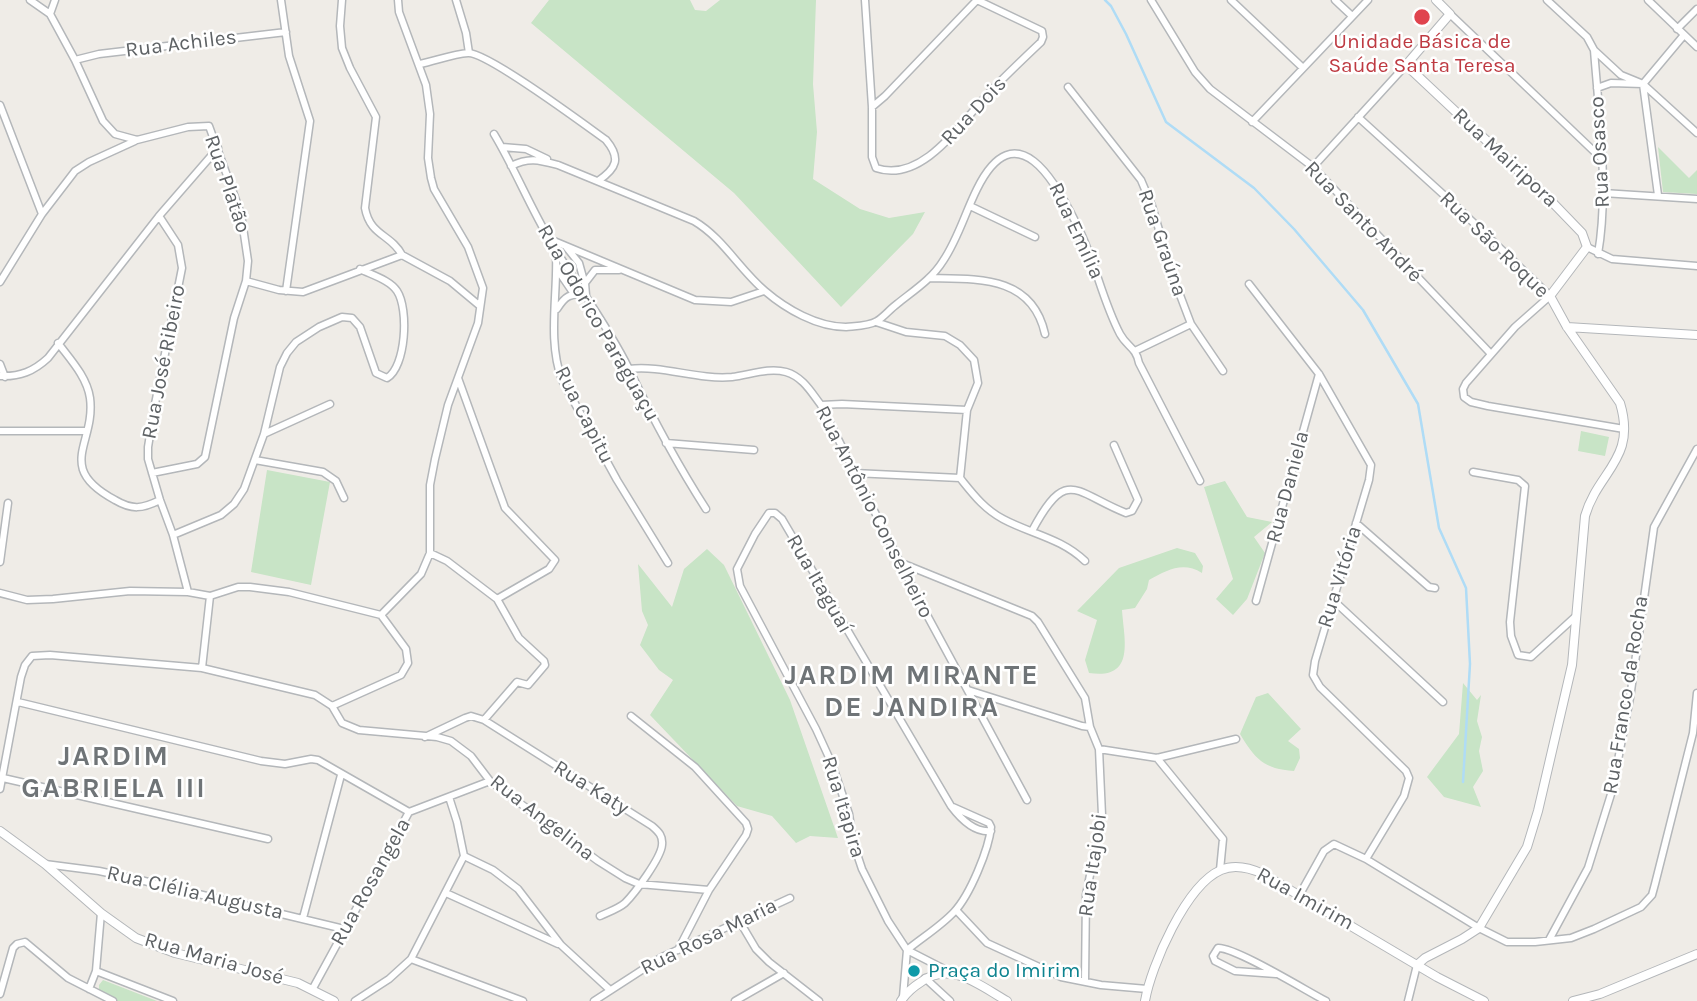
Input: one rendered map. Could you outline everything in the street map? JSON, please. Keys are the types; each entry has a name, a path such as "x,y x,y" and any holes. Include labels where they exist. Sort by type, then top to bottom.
{"street":[{"path":"30,0 50,15 75,60 103,121 115,134 137,141"},
{"path":"50,15 55,0"},
{"path":"281,0 293,70 310,121 286,291"},
{"path":"342,0 342,48 376,117 365,208 367,219 376,231 398,247 402,255 450,281 480,306"},
{"path":"381,615 421,574 430,553 430,485 441,429 478,323 483,288 477,267 430,178 430,114 420,64 397,0"},
{"path":"456,0 469,53"},
{"path":"865,0 872,107"},
{"path":"872,107 977,0"},
{"name":"Rua Dois","path":"872,107 874,165 879,169 915,164 935,152 1041,42 1043,34 1035,27 977,0"},
{"name":"Rua Santo André","path":"1152,0 1195,72 1210,89 1313,167 1491,354"},
{"path":"1231,0 1303,68"},
{"path":"1335,0 1352,16"},
{"path":"1252,122 1368,0"},
{"path":"1436,0 1601,158"},
{"name":"Rua Osasco","path":"1547,0 1587,37 1594,50 1621,75 1643,84 1697,134"},
{"path":"1647,0 1697,47"},
{"path":"1677,29 1697,9"},
{"path":"1313,167 1450,14"},
{"name":"Rua Achiles","path":"75,60 99,54 286,32"},
{"path":"1658,195 1643,84 1684,35"},
{"name":"Rua Osasco","path":"1594,50 1603,193 1603,227 1598,254"},
{"path":"420,64 469,53 480,56 522,82 606,140 614,149 617,157 611,170 598,181"},
{"name":"Rua Mairipora","path":"1406,65 1553,203 1582,233 1587,247 1612,259 1697,266"},
{"path":"1597,88 1611,83 1643,84"},
{"name":"Rua Graúna","path":"1068,88 1141,180 1191,324 1223,371"},
{"path":"0,106 42,214"},
{"name":"Rua São Roque","path":"1358,117 1550,296 1567,327 1620,403 1624,429"},
{"name":"Rua Platão","path":"137,141 188,127 209,126 241,214 248,261 246,281 234,318 205,457 197,464 152,473"},
{"name":"Rua Odorico Paraguaçu","path":"494,134 549,239 586,295 629,369 636,388 666,443 706,509"},
{"path":"0,282 42,214 75,171 137,141"},
{"path":"502,147 526,149 705,227 764,291 793,311 826,325 843,327 876,322 906,332 945,336 960,345 974,360 978,383 967,410 960,478"},
{"path":"0,364 3,377 20,375 39,366 159,216 218,148"},
{"name":"Rua Emília","path":"876,322 942,264 987,172 1005,156 1021,155 1048,173 1065,200 1084,238 1119,332 1137,351 1139,363 1200,481"},
{"path":"510,166 526,159 558,165"},
{"path":"1603,193 1697,199"},
{"path":"970,206 1035,237"},
{"name":"Rua José Ribeiro","path":"159,216 178,245 182,268 148,447 152,473 188,592"},
{"path":"549,239 695,300 731,302 764,291"},
{"path":"555,311 564,298 574,293 586,295 579,263 566,247"},
{"path":"1408,1001 1417,965 1479,928 1516,869 1533,831 1572,666 1585,516 1593,496 1617,461 1623,443 1624,429 1488,406 1467,400 1463,394 1466,383 1514,327 1550,296 1587,247"},
{"name":"Rua Capitu","path":"556,251 554,352 562,380 617,480 668,564"},
{"path":"246,281 286,291 303,292 402,255"},
{"path":"557,267 574,293"},
{"path":"173,536 210,522 234,504 244,489 264,434 280,367 296,342 318,327 342,317 352,318 360,327 376,373 387,378 394,373 403,335 404,317 400,297 395,288 360,269"},
{"path":"585,283 590,273 601,269 638,275"},
{"path":"929,278 983,279 1007,287 1034,307 1045,334"},
{"name":"Rua Vitória","path":"1249,284 1319,374 1371,465 1313,675 1315,681 1406,771 1409,778 1404,796 1366,859"},
{"path":"1137,351 1191,324"},
{"path":"1567,327 1697,335"},
{"path":"58,343 78,368 89,393 90,409 82,462 89,482 110,498 133,509 160,500"},
{"name":"Rua Antônio Conselheiro","path":"629,369 646,367 731,377 779,371 804,383 821,405 899,562 1027,800"},
{"name":"Rua Daniela","path":"1256,601 1319,374"},
{"path":"458,376 505,508 555,560 549,569 497,599"},
{"path":"264,434 330,404"},
{"path":"821,405 967,410"},
{"path":"0,431 86,430"},
{"path":"666,443 754,450"},
{"path":"1032,531 1048,504 1069,489 1078,489 1126,513 1132,511 1138,500 1114,445"},
{"name":"Rua Franco da Rocha","path":"1549,940 1588,868 1612,792 1630,698 1654,527 1697,449"},
{"path":"255,460 323,472 336,481 344,498"},
{"path":"1473,472 1518,480 1526,490 1510,622 1511,636 1518,655 1531,657 1576,616"},
{"path":"853,473 960,478 989,511 1072,548 1085,561"},
{"path":"0,562 8,503"},
{"name":"Rua Itaguaí","path":"769,513 775,513 782,519 951,806 969,824 985,832 991,831"},
{"name":"Rua Itapira","path":"769,513 758,528 737,569 740,586 816,729 842,791 862,869 888,921 907,950 948,971"},
{"path":"1356,523 1429,587 1436,588"},
{"path":"423,737 465,718 477,717 484,720 517,682 526,685 544,668 544,661 519,638 497,599 447,561 430,553"},
{"name":"Rua Itajobi","path":"899,562 1032,617 1038,622 1085,698 1090,727 1099,749 1102,815 1086,895 1085,981"},
{"path":"0,593 27,600 130,590 188,592 210,596 238,587 261,588 326,600 381,615 408,653 405,670 401,676 332,706"},
{"path":"202,668 210,596"},
{"path":"1334,601 1443,702"},
{"name":"Rua Angelina","path":"18,702 25,665 33,656 39,655 202,668 315,695 332,706 338,719 349,727 391,735 444,739 462,748 490,781 605,866 639,884 709,890"},
{"path":"968,690 1090,727"},
{"path":"1300,894 1329,845 1340,845 1507,942 1571,938 1641,907 1652,895 1693,733 1697,692"},
{"path":"0,789 18,702 274,763 318,760 409,812"},
{"path":"631,716 695,767 746,823 748,829 709,890 678,950"},
{"name":"Rua Katy","path":"484,720 653,826 660,833 660,854 639,884 625,902 600,916"},
{"path":"1099,749 1157,758 1236,739"},
{"path":"1144,1001 1164,944 1178,918 1196,890 1220,870 1223,839 1157,758"},
{"path":"303,918 341,775"},
{"path":"3,778 268,839"},
{"name":"Rua Rosangela","path":"312,990 409,812 490,781"},
{"path":"355,1001 389,979 411,958 464,856 449,797"},
{"path":"902,999 907,950 956,910 970,887 991,831 991,827 984,820 951,806"},
{"name":"Rua Maria José","path":"0,831 136,938 153,946 201,960 286,979 334,1001"},
{"path":"464,856 493,870 518,889 561,945 610,990"},
{"name":"Rua Clélia Augusta","path":"45,864 99,871 344,929"},
{"name":"Rua Imirim","path":"1220,870 1248,867 1300,894 1417,965 1483,1001"},
{"path":"446,893 561,945"},
{"name":"Rua Rosa Maria","path":"594,1001 678,950 790,898"},
{"path":"956,910 987,943 1060,977 1147,989"},
{"path":"89,989 96,971 101,913"},
{"path":"740,922 757,949 819,1001"},
{"path":"0,994 13,948 21,942 31,945 68,978 113,1001"},
{"path":"1276,974 1235,971 1219,965 1213,956 1218,948 1227,949 1276,974 1326,1001"},
{"path":"1573,1001 1600,994 1697,954"},
{"path":"411,958 523,1001"},
{"path":"96,971 173,1001"},
{"path":"902,999 925,978 948,971 1007,1001"},
{"path":"735,1001 784,974"},
{"path":"925,978 950,1001"}],"green space":[{"path":"549,0 690,0 695,10 706,11 720,0 816,0 813,84 817,132 813,179 860,209 889,218 925,212 913,234 841,307 734,193 531,23"},
{"path":"1658,147 1689,178 1697,170 1697,194 1663,192"},
{"path":"1581,431 1609,437 1605,456 1578,451"},
{"path":"267,470 330,482 311,585 251,572"},
{"path":"1225,481 1247,517 1272,522 1254,537 1265,553 1247,599 1233,615 1216,599 1233,579 1204,487"},
{"path":"1177,548 1195,553 1203,566 1202,573 1182,567 1149,580 1147,589 1135,608 1122,610 1125,645 1121,664 1104,674 1089,673 1085,660 1097,620 1077,611 1119,568"},
{"path":"707,549 724,565 790,700 838,838 810,836 796,843 772,816 737,806 650,715 673,680 659,670 640,645 648,625 642,611 638,564 672,607 684,569"},
{"path":"1463,683 1477,700 1481,695 1477,721 1482,737 1479,751 1483,771 1473,787 1481,807 1444,797 1427,777 1459,734"},
{"path":"1268,693 1301,729 1288,741 1299,749 1300,758 1294,771 1275,768 1261,761 1240,734 1256,697"},
{"path":"103,980 157,1001 117,1001 99,991"}],"waterway":[{"path":"1105,0 1126,34 1166,122 1254,188 1294,229 1363,310 1418,404 1439,528 1466,588 1470,664 1463,782"}],"place":[{"name":"Unidade Básica de Saúde Santa Teresa","path":"1422,17"},
{"name":"Praça do Imirim","path":"914,971"}],"district":[{"name":"JARDIM MIRANTE DE JANDIRA","path":"912,692"},
{"name":"JARDIM GABRIELA III","path":"114,773"}]}
